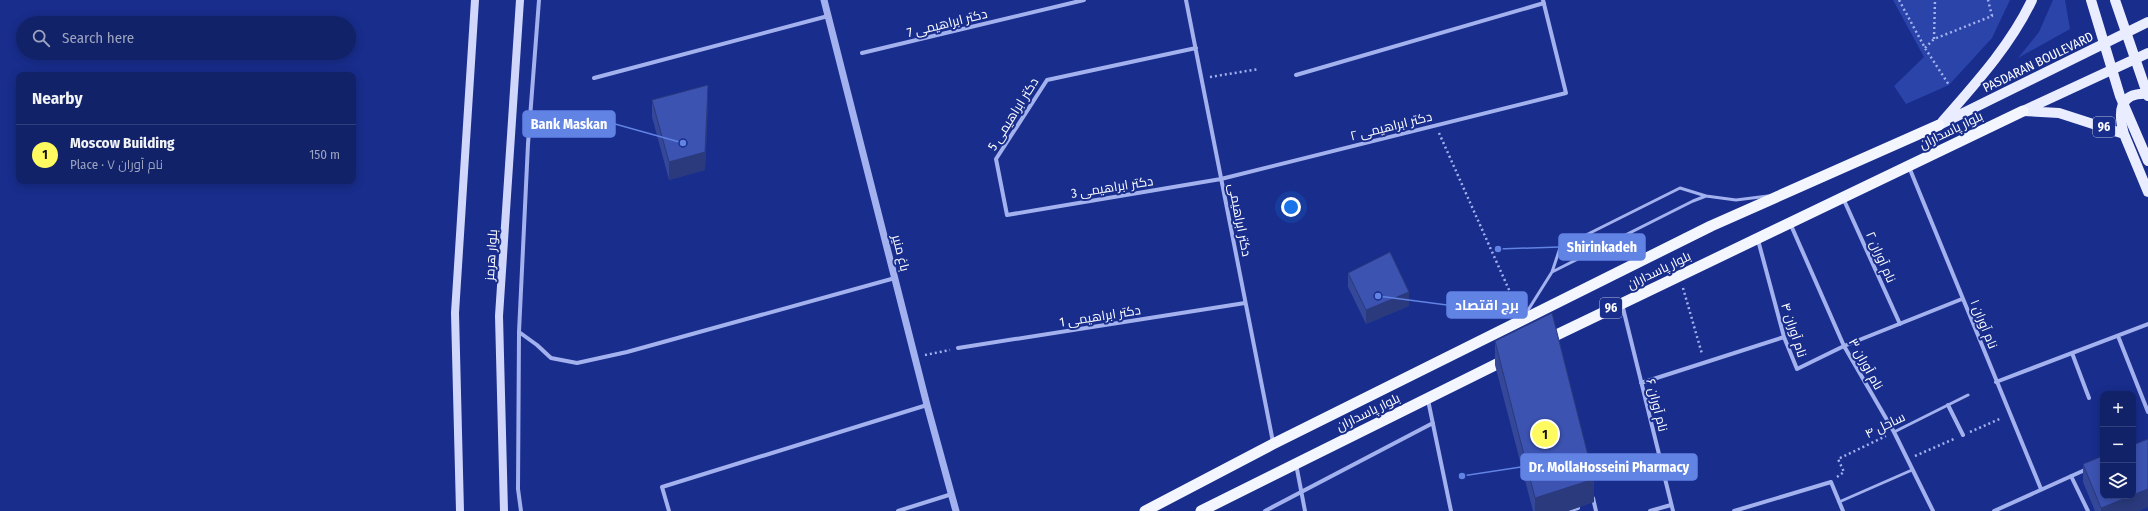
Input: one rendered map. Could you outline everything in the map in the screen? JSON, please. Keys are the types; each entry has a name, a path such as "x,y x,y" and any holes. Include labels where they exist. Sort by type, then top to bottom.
{"highway":[{"name":"بلوار پاسداران","path":"1533,346 1553,340 1622,303 2023,111"},
{"name":"بلوار پاسداران","path":"1146,511 1273,444 1711,226 1939,125"},
{"name":"بلوار پاسداران","path":"1201,511 1520,352"}],"main road":[{"path":"460,511 455,313 475,0"},
{"name":"بلوار هرمز","path":"504,511 499,316 520,0"},
{"name":"96","path":"1939,125 1996,60 2022,21 2032,0"},
{"path":"2091,0 2120,96 2148,161"},
{"path":"2115,0 2148,95"},
{"name":"PASDARAN BOULEVARD","path":"1939,125 2148,22"},
{"path":"2023,111 2148,53"},
{"path":"2124,134 2119,116 2122,105 2131,97 2141,93 2148,95"},
{"name":"96","path":"2023,111 2059,113 2124,134 2148,192"}],"street":[{"path":"521,511 518,489 519,332 528,144 539,0"},
{"name":"باغ منیر","path":"824,0 896,278 927,405 956,511"},
{"name":"دکتر ابراهیمی 7","path":"862,53 1084,0"},
{"name":"دکتر ابراهیمی","path":"1186,0 1273,444"},
{"path":"1296,75 1544,2"},
{"name":"دکتر ابراهیمی ۲","path":"1221,179 1566,93 1544,2"},
{"path":"594,78 828,16"},
{"name":"دکتر ابراهیمی 5","path":"1006,215 996,159 1047,80 1196,48"},
{"name":"نام آوران ۱","path":"1909,166 2041,489"},
{"name":"دکتر ابراهیمی 3","path":"1006,215 1221,179"},
{"name":"نام آوران ۲","path":"1843,198 1900,324"},
{"name":"نام آوران ۳","path":"1790,223 1844,346 1894,432 1933,511"},
{"name":"نام آوران ۴","path":"1758,238 1784,337 1797,369 1844,346 1962,298"},
{"path":"519,332 537,345 551,358 577,363 627,352 896,278"},
{"name":"دکتر ابراهیمی 1","path":"958,348 1245,303"},
{"name":"نام آوران ۶","path":"1622,303 1673,511"},
{"path":"1996,382 2148,324"},
{"path":"2118,336 2148,412"},
{"path":"1641,382 1784,337"},
{"path":"2072,353 2089,398"},
{"path":"1428,398 1451,511"},
{"path":"668,511 662,486 927,405"},
{"path":"1948,405 1963,435"},
{"path":"1265,511 1433,423"},
{"path":"1296,464 1305,511"},
{"path":"1994,511 2090,468"},
{"path":"2071,476 2088,511"},
{"path":"1734,511 1747,509 1830,482 1843,511"},
{"path":"898,511 952,494"},
{"path":"1592,495 1596,511"},
{"path":"1587,505 1594,502"},
{"path":"1650,511 1671,505"},
{"path":"1568,511 1581,507"}],"lane":[{"path":"1522,320 1552,272 1560,248 1680,188 1706,196 1736,200 1791,191"},
{"path":"1552,272 1706,196"},
{"name":"ساحل ۴","path":"1894,432 1968,395"},
{"path":"1839,502 1912,470"}],"path":[{"path":"1899,0 1925,48 1949,85"},
{"path":"1934,39 1935,0"},
{"path":"1925,48 1934,39 1992,16 1988,0"},
{"path":"1202,78 1259,69"},
{"path":"1436,126 1522,320"},
{"path":"1680,276 1705,362"},
{"path":"915,357 958,348"},
{"name":"ساحل ۴","path":"1830,482 1844,472 1838,459 1894,432"}],"shaded area":[{"path":"1893,0 2010,0 1992,38 1949,85 1906,104 1894,86 1924,57"},
{"path":"2053,0 2065,0 2070,29 2018,58 2039,32"}],"building":[{"path":"708,85 705,152 669,162 652,100"},
{"path":"1390,252 1409,292 1366,310 1348,273"},
{"path":"1552,313 1594,479 1535,498 1495,341"},
{"path":"2148,439 2148,489 2136,494 2136,463 2136,444"},
{"path":"2100,457 2100,499 2124,499 2101,508 2083,464"}],"place":[{"name":"Bank Maskan","path":"683,143"},
{"name":"Shirinkadeh","path":"1498,249"},
{"name":"برج اقتصاد","path":"1378,296"},
{"name":"Moscow Building","path":"1545,434"},
{"name":"Dr. MollaHosseini Pharmacy","path":"1462,476"}]}
